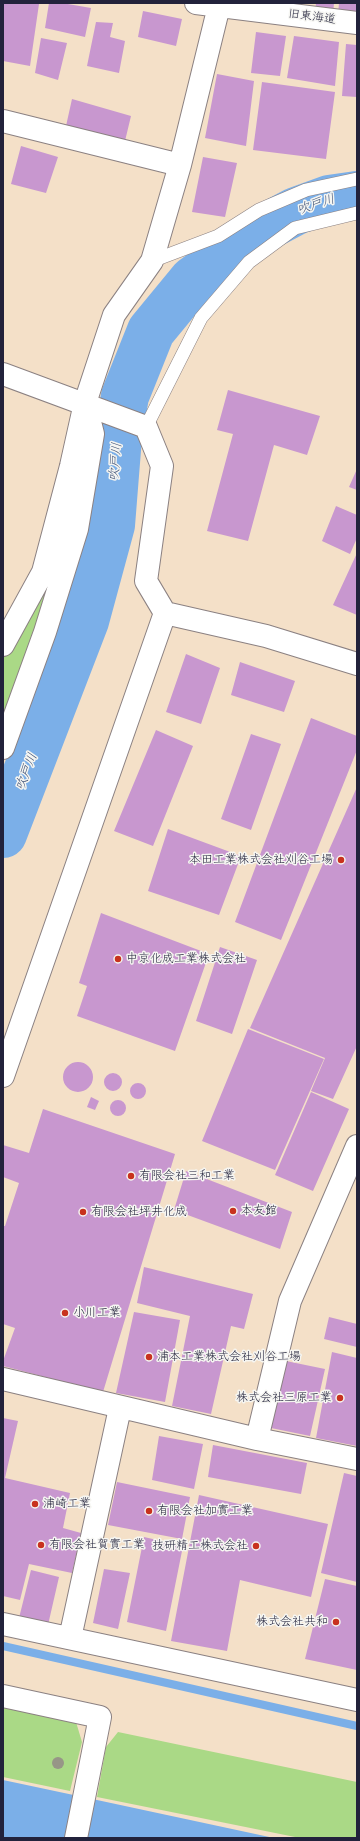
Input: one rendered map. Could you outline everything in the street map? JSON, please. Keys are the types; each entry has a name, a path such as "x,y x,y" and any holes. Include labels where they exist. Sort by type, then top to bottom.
{"street":[{"name":"旧東海道","path":"196,3 219,4 357,23"},
{"path":"3,645 43,572 71,466 85,403 114,315 152,261 180,165 219,4"},
{"path":"3,121 180,165"},
{"path":"3,374 85,403 146,427 162,466 146,581 165,613 266,636 357,664"},
{"path":"3,748 45,632 77,529 93,434 85,403"},
{"path":"3,1076 165,613"},
{"path":"257,1440 290,1301 357,1146"},
{"path":"3,1379 257,1440 357,1459"},
{"path":"70,1638 120,1408"},
{"path":"3,1624 357,1700"},
{"path":"3,1696 100,1717 76,1838"}],"lane":[{"path":"152,261 218,236 259,210 306,190 357,180"},
{"path":"146,427 201,318 248,262 295,228 357,213"}],"green space":[{"path":"57,560 3,727 3,652"},
{"path":"3,1706 76,1722 82,1742 70,1791 3,1777"},
{"path":"118,1732 357,1782 357,1838 300,1838 97,1797 106,1747"}],"water":[{"path":"3,1780 97,1800 274,1838 3,1838"}],"building":[{"path":"3,3 39,4 30,66 3,61"},
{"path":"49,3 62,3 91,8 85,37 45,28"},
{"path":"316,3 334,3 333,15 315,13"},
{"path":"339,3 357,3 357,17 338,15"},
{"path":"143,11 182,19 176,46 138,37"},
{"path":"96,22 113,23 110,37 125,41 119,73 87,66"},
{"path":"256,32 286,36 280,76 251,73"},
{"path":"294,36 339,42 335,86 287,78"},
{"path":"41,38 67,43 58,80 35,73"},
{"path":"346,44 357,45 357,97 342,96"},
{"path":"217,74 254,81 246,146 205,138"},
{"path":"262,82 335,92 326,159 253,150"},
{"path":"72,99 131,116 125,141 66,126"},
{"path":"21,146 58,157 46,193 11,184"},
{"path":"203,157 237,163 225,217 192,212"},
{"path":"228,390 320,416 307,455 274,445 248,541 207,531 233,434 217,430"},
{"path":"357,469 357,490 349,487"},
{"path":"336,506 357,515 357,538 350,554 322,541"},
{"path":"357,553 357,615 333,605"},
{"path":"186,654 220,668 201,724 166,712"},
{"path":"240,662 295,681 284,712 231,695"},
{"path":"311,718 357,736 357,750 281,940 235,922"},
{"path":"156,730 193,746 153,846 114,831"},
{"path":"251,734 281,744 251,830 221,819"},
{"path":"357,787 357,1046 333,1099 311,1091 325,1058 250,1028"},
{"path":"168,829 241,856 219,915 148,891"},
{"path":"101,913 209,954 175,1051 77,1016 87,986 79,983"},
{"path":"220,947 257,960 232,1034 196,1021"},
{"path":"248,1029 324,1059 275,1170 202,1141"},
{"path":"78,1062 89,1066 93,1077 89,1088 78,1092 67,1088 63,1077 67,1066"},
{"path":"113,1073 119,1076 122,1082 119,1088 113,1091 107,1088 104,1082 107,1076"},
{"path":"138,1083 144,1085 146,1091 144,1097 138,1099 132,1097 130,1091 132,1085"},
{"path":"311,1092 349,1109 313,1191 275,1175"},
{"path":"91,1097 99,1101 95,1110 87,1107"},
{"path":"118,1100 124,1102 126,1108 124,1114 118,1116 112,1114 110,1108 112,1102"},
{"path":"43,1109 175,1154 103,1392 3,1366 3,1361 15,1328 3,1324 3,1226 5,1226 19,1183 3,1177 3,1145 29,1153"},
{"name":"本友館","path":"186,1171 292,1212 280,1249 174,1210"},
{"path":"144,1267 253,1294 244,1329 231,1326 211,1414 172,1406 190,1316 137,1303"},
{"name":"浦本工業株式会社刈谷工場","path":"134,1312 180,1320 165,1402 116,1393"},
{"path":"329,1317 357,1324 357,1347 324,1339"},
{"name":"株式会社三原工業","path":"332,1352 357,1358 357,1446 316,1438"},
{"path":"286,1361 325,1369 310,1436 271,1428"},
{"path":"3,1418 18,1421 5,1478 70,1493 63,1528 81,1533 72,1573 29,1564 20,1600 3,1596"},
{"path":"159,1436 203,1444 194,1489 152,1480"},
{"path":"213,1445 307,1463 301,1494 208,1477"},
{"path":"344,1473 357,1476 357,1582 321,1573"},
{"name":"有限会社加實工業","path":"117,1482 190,1497 182,1539 108,1525"},
{"name":"技研精工株式会社","path":"199,1495 328,1524 311,1597 240,1580 227,1651 171,1641"},
{"path":"144,1537 183,1546 166,1631 127,1622"},
{"path":"104,1569 130,1573 118,1629 93,1623"},
{"path":"31,1570 59,1577 48,1625 19,1618"},
{"name":"株式会社共和","path":"325,1579 357,1586 357,1670 305,1659"}],"waterway":[{"name":"吹戸川","path":"3,834 85,621 111,525 118,437 125,396 151,331 193,280 264,228 296,211 329,199 357,195"},
{"path":"3,1646 357,1726"}],"place":[{"name":"本田工業株式会社刈谷工場","path":"341,860"},
{"name":"中京化成工業株式会社","path":"118,959"},
{"name":"有限会社三和工業","path":"131,1176"},
{"name":"本友館","path":"233,1211"},
{"name":"有限会社坪井化成","path":"83,1212"},
{"name":"小川工業","path":"65,1313"},
{"name":"浦本工業株式会社刈谷工場","path":"149,1357"},
{"name":"株式会社三原工業","path":"340,1398"},
{"name":"浦崎工業","path":"35,1504"},
{"name":"有限会社加實工業","path":"149,1511"},
{"name":"有限会社賀實工業","path":"41,1545"},
{"name":"技研精工株式会社","path":"256,1546"},
{"name":"株式会社共和","path":"336,1622"}]}
